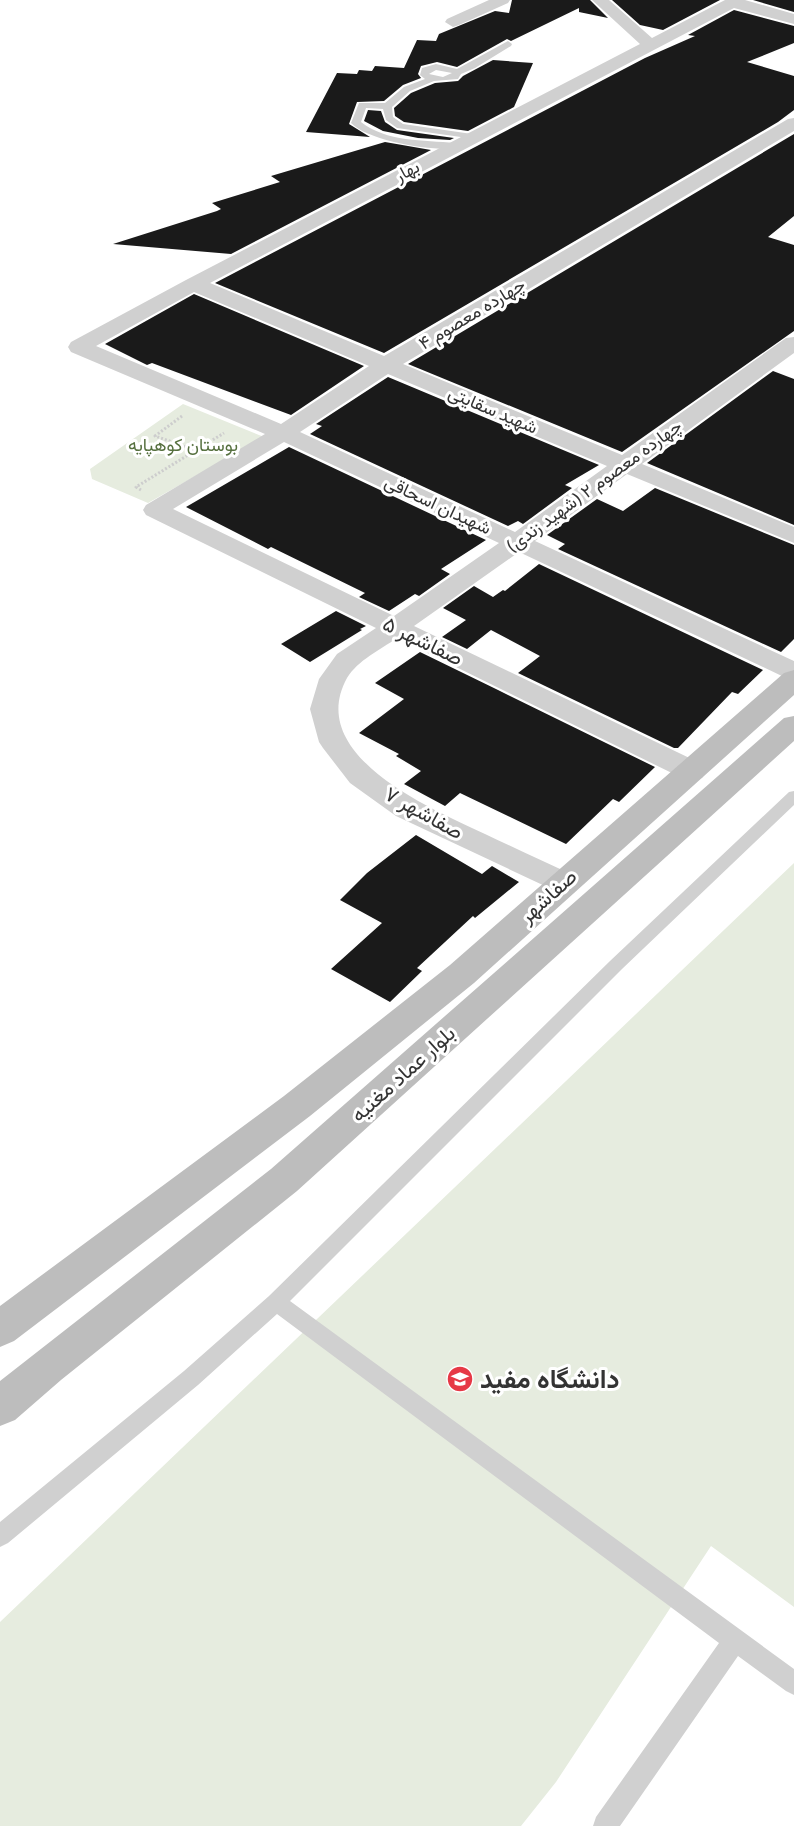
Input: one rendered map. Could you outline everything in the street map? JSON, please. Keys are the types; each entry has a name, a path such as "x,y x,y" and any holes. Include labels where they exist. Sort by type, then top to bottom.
{"main road":[{"name":"صفاشهر","path":"0,1329 297,1106 462,974 794,679"},
{"name":"بلوار عماد مغنیه","path":"0,1407 46,1367 284,1180 794,725"}],"street":[{"path":"453,22 502,0"},
{"path":"600,0 650,44"},
{"path":"735,1 794,20"},
{"name":"بهار","path":"79,347 464,141 735,1"},
{"name":"چهارده معصوم ۴","path":"155,510 283,433 387,364 794,123"},
{"name":"شهید سقایتی","path":"193,284 794,536"},
{"name":"چهارده معصوم ۲ (شهید زندی)","path":"393,627 517,542 794,343"},
{"name":"شهیدان اسحاقی","path":"79,347 283,433 794,671"},
{"name":"صفاشهر ۵","path":"155,510 692,771"},
{"name":"صفاشهر ۷","path":"393,627 347,660 333,679 324,709 333,742 360,776 406,809 562,883"}],"lane":[{"path":"464,141 387,138 364,132 356,123 362,105 387,106 407,89 432,79 445,80 455,77 457,72 472,66 508,44"},
{"path":"387,106 389,118 400,126 464,141"},
{"path":"0,1536 190,1378 276,1302 616,966 794,796"},
{"path":"276,1302 794,1683"},
{"path":"604,1826 735,1640"}],"path":[{"path":"205,400 155,436 234,463"}],"green space":[{"name":"بوستان کوهپایه","path":"183,404 264,437 148,503 92,479 90,469"},
{"name":"دانشگاه مفید","path":"794,863 794,1607 711,1546 556,1782 521,1826 0,1826 0,1622"}],"building":[{"path":"512,0 590,0 608,18 579,12 579,8 511,41 507,39 457,67 437,62 421,66 418,74 421,78 403,85 384,101 357,102 349,124 370,137 306,132 337,73 357,74 359,70 372,71 375,66 404,68 417,40 436,41 439,34 495,11 509,13"},
{"path":"612,0 720,0 663,30 640,25"},
{"path":"753,0 794,0 794,12"},
{"path":"734,10 794,26 794,43 747,62 794,76 794,110 778,122 384,353 215,283 645,58 695,36 688,35"},
{"path":"493,60 533,63 514,107 468,131 404,122 395,116 394,108 411,93 435,83 458,81"},
{"path":"368,110 381,111 385,122 397,130 454,138 450,140 418,138 383,131 364,121"},
{"path":"794,134 794,216 768,237 794,245 794,331 622,452 408,364"},
{"path":"385,142 431,150 231,254 113,244 217,211 221,209 212,203 280,182 271,176"},
{"path":"194,294 364,366 291,415 152,363 147,365 105,344"},
{"path":"773,371 794,379 794,525 647,463"},
{"path":"388,377 599,465 565,485 572,488 523,524 518,521 508,526 310,434 322,426 316,424"},
{"path":"289,447 486,540 441,569 450,574 419,596 415,594 389,611 359,597 365,593 271,547 268,549 186,507"},
{"path":"655,488 794,545 794,639 781,652 558,549 565,544 547,535 597,499 623,511"},
{"path":"539,564 763,670 738,694 732,692 678,748 674,748 518,673 540,656 491,630 467,649 442,637 466,620 443,608 474,586 493,597 505,591"},
{"path":"336,611 366,626 310,662 281,644"},
{"path":"420,652 655,767 619,802 613,799 566,844 460,793 445,806 404,784 421,771 396,756 399,754 359,733 404,699 375,683"},
{"path":"416,835 482,874 492,866 519,882 475,918 473,916 417,968 422,971 390,1002 331,969 382,923 340,900 367,873"}],"place":[{"name":"دانشگاه مفید","path":"460,1379"}]}
